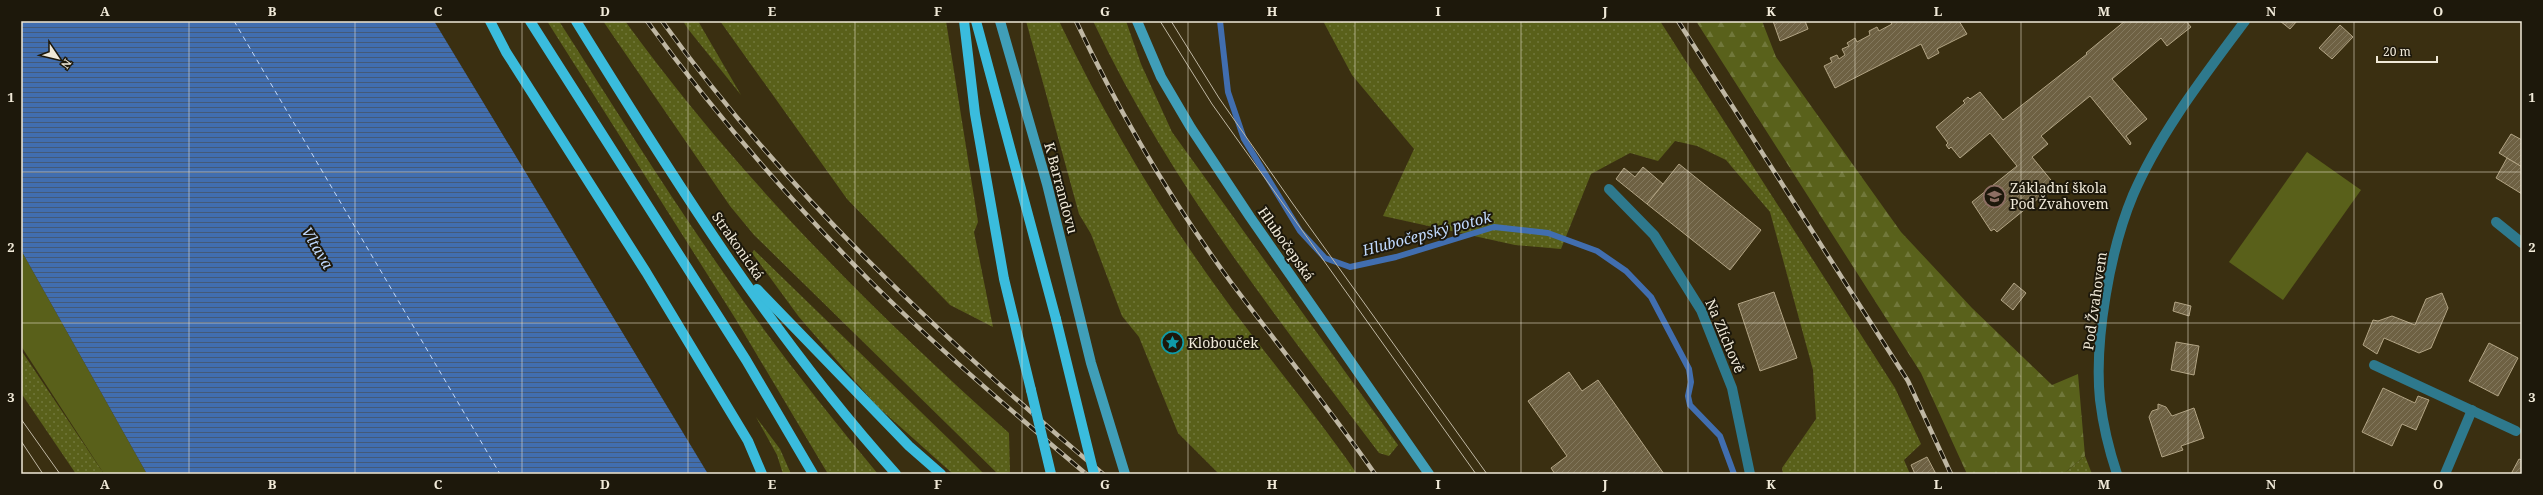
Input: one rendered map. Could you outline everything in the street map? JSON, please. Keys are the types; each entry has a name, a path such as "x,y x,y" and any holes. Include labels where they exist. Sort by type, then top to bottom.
{"main road":[{"path":"490,21 506,52 646,272 739,427 754,454 762,474"},
{"path":"530,21 742,353 813,474"},
{"name":"Strakonická","path":"576,21 687,197 731,261 785,336 896,474"},
{"path":"964,21 975,114 1004,279 1051,474"},
{"path":"976,21 1056,320 1094,474"},
{"path":"731,261 848,385 909,446 941,474"}],"street":[{"name":"K Barrandovu","path":"1000,21 1047,184 1091,363 1125,474"},
{"name":"Hlubočepská","path":"1137,21 1161,77 1191,128 1250,217 1429,474"},
{"name":"Pod Žvahovem","path":"2117,474 2100,400 2101,349 2111,271 2120,236 2134,194 2156,153 2198,85 2245,21"},
{"name":"Na Zlíchově","path":"1609,189 1654,235 1701,310 1732,388 1750,474"},
{"path":"2496,222 2520,238"},
{"path":"2374,365 2516,431"},
{"path":"2445,474 2472,410"}],"green space":[{"path":"547,21 559,21 652,166 724,274 796,372 878,474 828,474 735,318"},
{"path":"603,21 625,21 668,78 713,133 806,238 905,337 1009,433 1010,472 998,474 754,235 730,206"},
{"path":"683,21 698,21 741,95 688,29"},
{"path":"720,21 946,21 978,222 974,232 993,327 950,305 847,199"},
{"path":"1026,21 1059,21 1113,125 1173,224 1234,311 1357,474 1219,474 1178,433 1139,337 1122,316 1091,234 1079,214"},
{"path":"1093,21 1126,21 1141,64 1172,132 1398,445 1389,456 1379,453 1300,349 1224,244 1154,135 1122,79"},
{"path":"1323,21 1660,21 1895,388 1921,444 1904,460 1910,474 1783,474 1782,468 1816,419 1813,370 1770,212 1726,160 1697,146 1675,141 1658,161 1630,153 1591,174 1561,249 1515,245 1383,216 1414,149 1352,75"},
{"path":"1696,21 1762,21 1776,57 1901,232 1972,308 2052,385 2078,374 2085,456 2063,474 1967,474 1921,373"},
{"path":"2307,152 2361,190 2283,300 2229,262"},
{"path":"21,250 147,474 104,474 21,346"},
{"path":"754,250 984,474 953,474 877,406 799,317 752,253"},
{"path":"21,350 104,474 76,474 21,393"},
{"path":"756,417 780,449 791,474 783,474 777,455"},
{"path":"2085,456 2092,474 2063,474"}],"water":[{"name":"Vltava","path":"21,21 434,21 708,474 147,474 21,250"}],"building":[{"path":"1773,21 1805,21 1808,29 1780,41"},
{"path":"1890,21 1959,21 1967,34 1937,49 1939,53 1928,59 1921,44 1835,88 1824,66 1832,62 1830,58 1837,55 1839,59 1845,55 1842,49 1849,46 1847,43 1855,38 1857,42 1870,35 1869,31 1877,27 1879,31 1892,24"},
{"path":"2125,21 2186,21 2191,27 2167,46 2161,38 2112,79 2147,119 2126,136 2131,143 2130,145 2090,96 2041,136 2048,144 2032,157 2055,185 1997,232 1994,229 1991,231 1972,202 2017,166 1990,133 1960,158 1951,147 1949,149 1946,145 1948,143 1936,127 1965,103 1963,101 1968,97 1970,99 1980,92 2003,120 2087,54 2086,53"},
{"path":"2280,21 2297,21 2290,29"},
{"path":"2340,25 2353,37 2332,59 2319,48"},
{"path":"2511,134 2522,140 2522,167 2499,153"},
{"path":"2507,158 2522,167 2522,194 2496,178"},
{"path":"1679,164 1761,230 1730,270 1647,204"},
{"path":"1643,167 1663,184 1647,204 1616,179 1624,168 1635,177"},
{"path":"2014,283 2026,293 2013,310 2001,300"},
{"path":"1774,292 1797,358 1760,371 1738,304"},
{"path":"2442,293 2448,308 2431,348 2419,353 2384,338 2377,354 2363,345 2373,320 2378,321 2392,316 2415,325 2426,299"},
{"path":"2175,302 2191,306 2189,316 2173,311"},
{"path":"2176,342 2199,346 2194,375 2171,370"},
{"path":"2489,343 2518,358 2498,396 2469,381"},
{"path":"1569,372 1582,391 1598,380 1664,474 1555,474 1551,468 1567,456 1528,401"},
{"path":"2383,388 2415,403 2418,396 2429,400 2416,430 2402,424 2392,446 2362,432"},
{"path":"2158,404 2166,407 2172,416 2194,408 2204,438 2181,446 2183,450 2162,457 2149,417 2152,411 2158,409"},
{"path":"1927,457 1936,474 1915,474 1911,465"},
{"path":"2519,459 2522,460 2522,474 2511,474"}],"waterway":[{"name":"Hlubočepský potok","path":"1220,21 1228,92 1244,139 1300,231 1325,258 1350,267 1396,257 1494,227 1548,233 1597,251 1626,271 1651,297 1689,369 1691,382 1688,396 1690,405 1720,436 1734,474"}],"ferry route":[{"path":"234,21 500,474"}],"tram line":[{"path":"1160,21 1212,104 1476,474"},
{"path":"1171,21 1219,98 1293,204 1487,474"},
{"path":"21,419 60,474"},
{"path":"21,441 43,474"}],"railway":[{"path":"647,21 725,122 809,217 868,279 948,354 1086,474"},
{"path":"662,21 710,84 761,145 814,204 869,261 925,316 984,370 1103,474"},
{"path":"1076,21 1128,122 1166,187 1187,219 1230,281 1322,401 1375,474"},
{"path":"1678,21 1908,381 1951,474"}],"place":[{"name":"Základní škola Pod Žvahovem","path":"1994,196"},
{"name":"Klobouček","path":"1172,343"}]}
